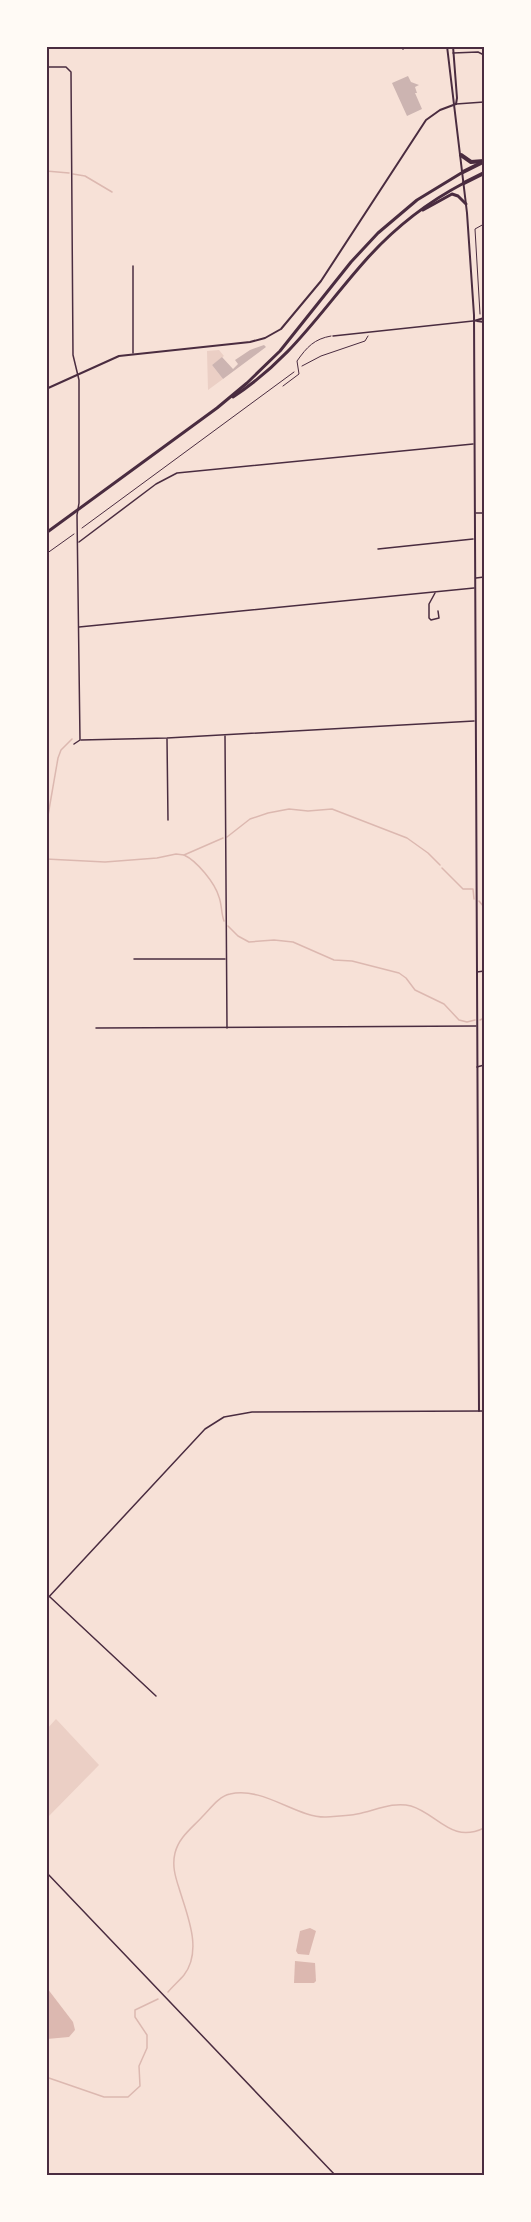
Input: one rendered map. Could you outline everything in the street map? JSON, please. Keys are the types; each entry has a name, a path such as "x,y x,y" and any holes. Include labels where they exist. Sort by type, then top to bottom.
{"highway":[{"path":"461,155 471,162 484,161"},
{"path":"463,172 484,161"},
{"path":"464,183 484,173"}],"main road":[{"path":"447,46 452,98 456,104"},
{"path":"453,46 474,321 479,1411"},
{"path":"46,389 114,358 133,353 250,342 278,331 331,268 426,120 440,110 456,104"},
{"path":"217,408 274,357 344,270 378,233 417,200 463,172"},
{"path":"46,533 281,360 302,338 364,262 392,233 416,213 464,183"},
{"path":"416,213 452,194 458,196 466,204"},
{"path":"474,321 484,320"}],"street":[{"path":"399,46 403,49 407,46"},
{"path":"478,46 478,52"},
{"path":"453,53 478,52 484,55"},
{"path":"46,67 66,67 71,72 73,356 78,374 80,741"},
{"path":"456,104 484,102"},
{"path":"133,266 133,353"},
{"path":"333,336 474,321"},
{"path":"79,542 156,484 177,473 474,444"},
{"path":"474,513 484,513"},
{"path":"378,549 474,539"},
{"path":"474,578 484,577"},
{"path":"79,627 474,588"},
{"path":"435,592 429,604 429,618 431,620 439,618 438,611"},
{"path":"74,744 80,741 475,721"},
{"path":"225,735 227,1028"},
{"path":"167,738 168,820"},
{"path":"134,959 226,959"},
{"path":"477,972 484,971"},
{"path":"96,1028 477,1026"},
{"path":"477,1067 484,1065"},
{"path":"46,1600 205,1429 224,1417 252,1412 484,1411"},
{"path":"49,1597 156,1696"},
{"path":"46,1872 336,2175"}],"lane":[{"path":"283,386 299,374 297,361 309,345 318,339 333,336"}],"path":[{"path":"480,313 475,229 484,224"},
{"path":"46,554 297,369 321,356 365,341 368,331"}],"shaded area":[{"path":"219,350 224,356 212,365 223,379 208,390 207,351"},
{"path":"56,1719 99,1765 47,1818 47,1729"},
{"path":"310,1928 316,1931 309,1955 298,1954 296,1951 300,1931"},
{"path":"295,1961 315,1963 316,1981 314,1983 294,1983"},
{"path":"47,1988 73,2022 75,2030 69,2037 47,2039"}],"building":[{"path":"408,76 411,82 419,85 415,87 417,93 415,93 422,109 407,116 392,83"},
{"path":"264,345 266,347 223,379 212,365 222,357 233,369 238,364 235,360 250,350"}],"waterway":[{"path":"46,171 69,173"},
{"path":"73,174 85,176 112,192"},
{"path":"46,827 58,758 61,750 72,739"},
{"path":"227,837 250,819 268,813 289,809 308,811 332,809 407,838 440,865"},
{"path":"46,859 105,862 184,855 223,838"},
{"path":"184,855 200,867 214,885 224,921"},
{"path":"442,868 463,889 473,889 474,899"},
{"path":"479,901 484,907"},
{"path":"228,926 238,936 249,942 274,940 293,942 334,960 352,961 399,973 415,990 444,1004 459,1020 467,1022 475,1020"},
{"path":"480,1020 484,1018"},
{"path":"168,1992 190,1965 193,1944 192,1932 174,1871 175,1853 186,1833 222,1797 230,1794 255,1794 303,1813 326,1817 353,1815 404,1805 421,1810 454,1830 472,1832 484,1828"},
{"path":"46,2077 104,2097 128,2097 140,2086 139,2066 147,2048 147,2035 135,2017 135,2010 158,1999"}]}
